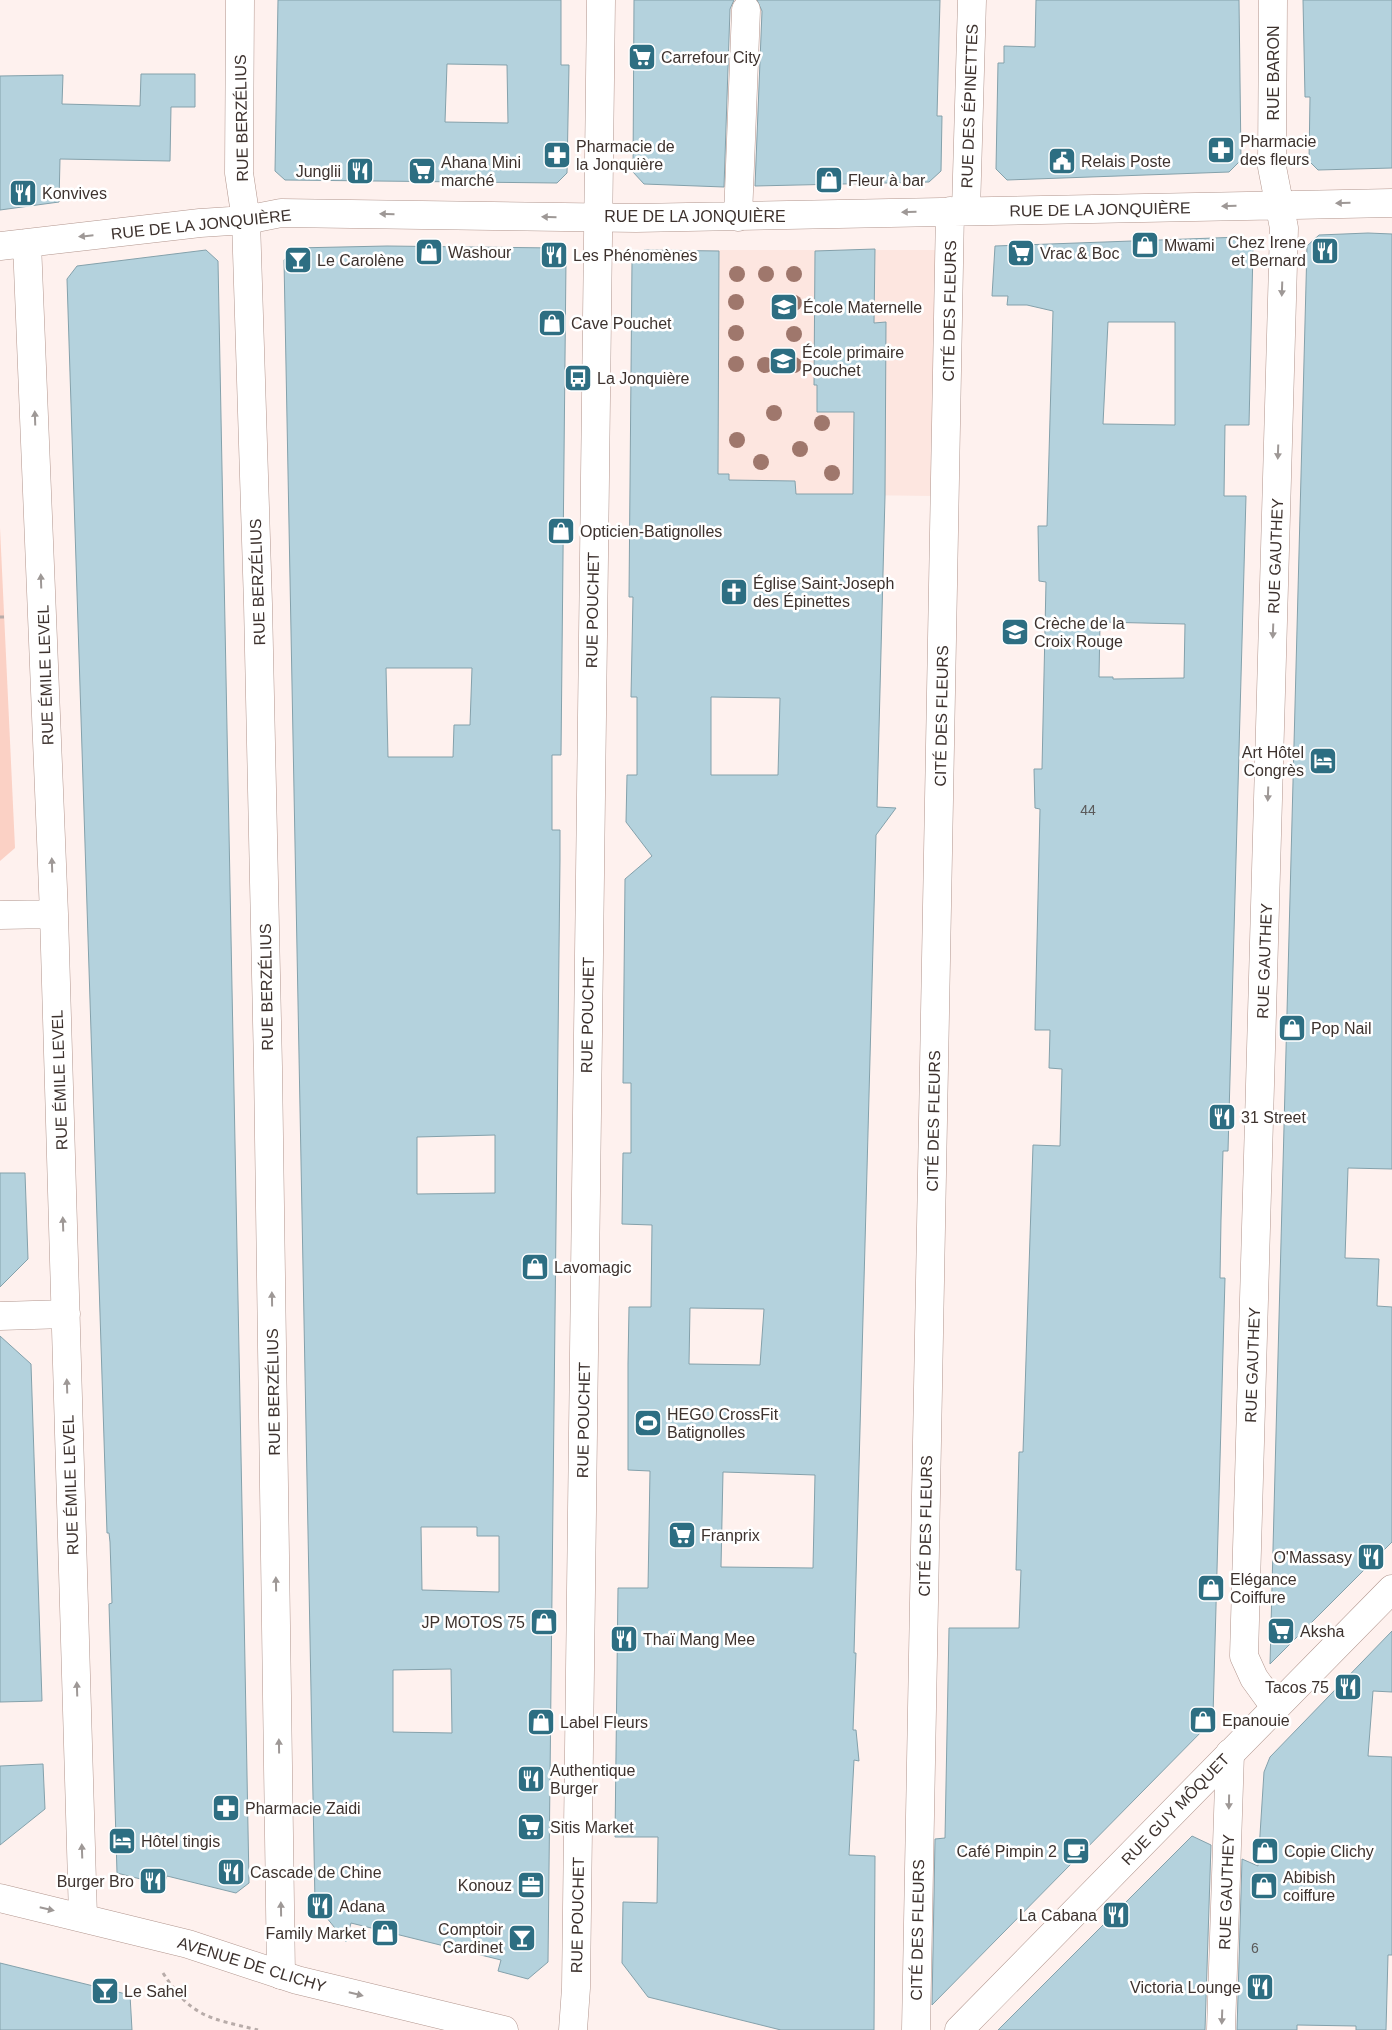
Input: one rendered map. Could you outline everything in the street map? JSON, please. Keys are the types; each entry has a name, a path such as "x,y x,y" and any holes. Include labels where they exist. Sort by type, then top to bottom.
{"street":[{"name":"RUE BERZÉLIUS","path":"240,0 239,174 246,220 258,604 268,1057 281,1975"},
{"name":"RUE POUCHET","path":"573,2030 576,1988 601,0"},
{"name":"RUE DES ÉPINETTES","path":"958,211 972,0"},
{"name":"RUE BARON","path":"1273,0 1272,167 1278,206"},
{"path":"738,217 746,10"},
{"name":"RUE DE LA JONQUIÈRE","path":"0,246 246,220 281,213 738,217 1392,202"},
{"name":"RUE GAUTHEY","path":"1275,1707 1254,1678 1244,1656 1284,228 1278,206"},
{"name":"CITÉ DES FLEURS","path":"916,2030 958,211"},
{"name":"RUE ÉMILE LEVEL","path":"27,243 54,914 83,1917"},
{"path":"0,915 54,914"},
{"path":"0,1316 66,1314"},
{"name":"RUE GUY MÔQUET","path":"959,2030 1392,1589"},
{"name":"RUE GAUTHEY","path":"1221,2030 1230,1753"},
{"name":"AVENUE DE CLICHY","path":"0,1898 188,1944 281,1975 504,2030"}],"path":[{"path":"0,617 5,617"},
{"name":"AVENUE DE CLICHY","path":"160,1968 171,1985 190,2007 206,2017 258,2030"}],"shaded area":[{"name":"École primaire Pouchet","path":"644,250 938,250 933,496 630,492 632,261"},
{"path":"0,528 15,848 0,861"}],"building":[{"path":"278,0 561,0 561,65 569,65 567,173 557,183 285,180 275,171","holes":["447,64 507,65 508,123 445,122"]},
{"path":"634,0 734,0 730,9 724,187 644,184 633,172"},
{"path":"757,0 940,0 937,116 942,116 941,171 929,182 755,186 762,11"},
{"path":"1036,0 1239,0 1241,160 1229,172 1007,180 996,169 998,63 1004,63 1004,46 1035,47"},
{"path":"1303,0 1392,0 1392,168 1318,170 1309,161 1310,97 1305,97"},
{"path":"141,74 195,74 195,107 171,107 170,161 60,159 59,202 0,210 0,76 63,75 62,104 140,106"},
{"path":"1392,234 1392,1169 1348,1168 1345,1258 1379,1259 1377,1306 1392,1307 1392,1542 1270,1664 1307,246 1319,235"},
{"path":"1241,237 1253,249 1249,425 1225,425 1224,496 1246,496 1228,1151 1223,1151 1221,1220 1220,1278 1225,1278 1213,1716 1209,1724 932,2005 935,1839 945,1838 949,1628 1019,1628 1021,1570 1016,1570 1019,1452 1023,1452 1033,1145 1060,1146 1062,1069 1049,1068 1050,1030 1035,1030 1040,809 1035,808 1034,769 1042,769 1046,582 1039,581 1038,526 1047,526 1053,311 1027,305 1007,305 1008,296 992,296 995,246","holes":["1108,322 1175,322 1175,425 1103,424","1100,622 1185,624 1184,678 1113,679 1113,677 1099,677"]},
{"path":"387,246 555,248 566,260 561,755 552,755 552,830 560,830 560,859 548,1962 528,1979 498,1971 501,1960 351,1923 346,1942 315,1903 284,260 295,248","holes":["386,668 472,668 470,725 454,725 453,757 388,757","495,1135 495,1193 417,1194 417,1137","421,1527 477,1527 477,1536 499,1536 499,1592 422,1590","451,1669 452,1733 393,1732 393,1670"]},
{"path":"875,249 874,323 886,322 885,496 877,807 896,808 876,835 854,1653 856,1653 853,1730 856,1730 859,1761 854,1760 849,1855 875,1856 874,2030 781,2030 648,1997 622,1963 623,1902 657,1903 658,1837 615,1837 618,1588 648,1588 650,1471 628,1470 628,1364 629,1307 651,1307 652,1225 622,1224 623,1153 631,1153 631,1083 623,1083 625,879 652,856 626,822 627,775 637,775 637,697 631,697 633,597 629,597 632,261 644,250 719,251 718,474 729,474 729,480 795,481 796,494 853,494 854,412 817,412 817,385 814,385 815,251","holes":["711,697 780,698 778,775 711,775","690,1308 764,1309 760,1365 689,1364","723,1472 815,1475 813,1568 721,1567"]},
{"path":"206,250 218,261 249,1883 236,1893 167,1876 164,1885 117,1873 109,1604 112,1603 110,1542 109,1533 107,1533 67,279 77,266"},
{"path":"0,1173 25,1173 28,1259 0,1287"},
{"path":"0,1336 31,1364 42,1701 0,1702"},
{"path":"1392,1631 1392,1692 1373,1691 1368,1756 1392,1757 1392,1955 1388,1955 1386,2030 1356,2030 1356,2026 1297,2025 1297,2030 1237,2030 1242,1859 1258,1866 1264,1772 1270,1757"},
{"path":"43,1764 45,1809 0,1845 0,1766"},
{"path":"1192,1836 1211,1845 1205,2030 998,2030"},
{"path":"0,1963 130,1995 132,2030 0,2030"}],"place":[{"name":"Carrefour City","path":"642,57"},
{"name":"Pharmacie des fleurs","path":"1221,150"},
{"name":"Pharmacie de la Jonquière","path":"557,155"},
{"name":"Relais Poste","path":"1062,161"},
{"name":"Junglii","path":"360,171"},
{"name":"Ahana Mini marché","path":"422,171"},
{"name":"Fleur à bar","path":"829,180"},
{"name":"Konvives","path":"23,193"},
{"name":"Mwami","path":"1145,245"},
{"name":"Chez Irene et Bernard","path":"1325,251"},
{"name":"Washour","path":"429,252"},
{"name":"Vrac & Boc","path":"1021,253"},
{"name":"Les Phénomènes","path":"554,255"},
{"name":"Le Carolène","path":"298,260"},
{"name":"École Maternelle","path":"784,307"},
{"name":"Cave Pouchet","path":"552,323"},
{"name":"École primaire Pouchet","path":"783,361"},
{"name":"La Jonquière","path":"578,378"},
{"name":"Opticien-Batignolles","path":"561,531"},
{"name":"Église Saint-Joseph des Épinettes","path":"734,592"},
{"name":"Crèche de la Croix Rouge","path":"1015,632"},
{"name":"Art Hôtel Congrès","path":"1323,761"},
{"name":"Pop Nail","path":"1292,1028"},
{"name":"31 Street","path":"1222,1117"},
{"name":"Lavomagic","path":"535,1267"},
{"name":"HEGO CrossFit Batignolles","path":"648,1423"},
{"name":"Franprix","path":"682,1535"},
{"name":"O'Massasy","path":"1371,1557"},
{"name":"Elégance Coiffure","path":"1211,1588"},
{"name":"JP MOTOS 75","path":"544,1622"},
{"name":"Aksha","path":"1281,1631"},
{"name":"Thaï Mang Mee","path":"624,1639"},
{"name":"Tacos 75","path":"1348,1687"},
{"name":"Epanouie","path":"1203,1720"},
{"name":"Label Fleurs","path":"541,1722"},
{"name":"Authentique Burger","path":"531,1779"},
{"name":"Pharmacie Zaidi","path":"226,1808"},
{"name":"Sitis Market","path":"531,1827"},
{"name":"Hôtel tingis","path":"122,1841"},
{"name":"Café Pimpin 2","path":"1076,1851"},
{"name":"Copie Clichy","path":"1265,1851"},
{"name":"Cascade de Chine","path":"231,1872"},
{"name":"Burger Bro","path":"153,1881"},
{"name":"Konouz","path":"531,1885"},
{"name":"Abibish coiffure","path":"1264,1886"},
{"name":"Adana","path":"320,1906"},
{"name":"La Cabana","path":"1116,1915"},
{"name":"Family Market","path":"385,1933"},
{"name":"Comptoir Cardinet","path":"522,1938"},
{"name":"Victoria Lounge","path":"1260,1987"},
{"name":"Le Sahel","path":"105,1991"}]}
